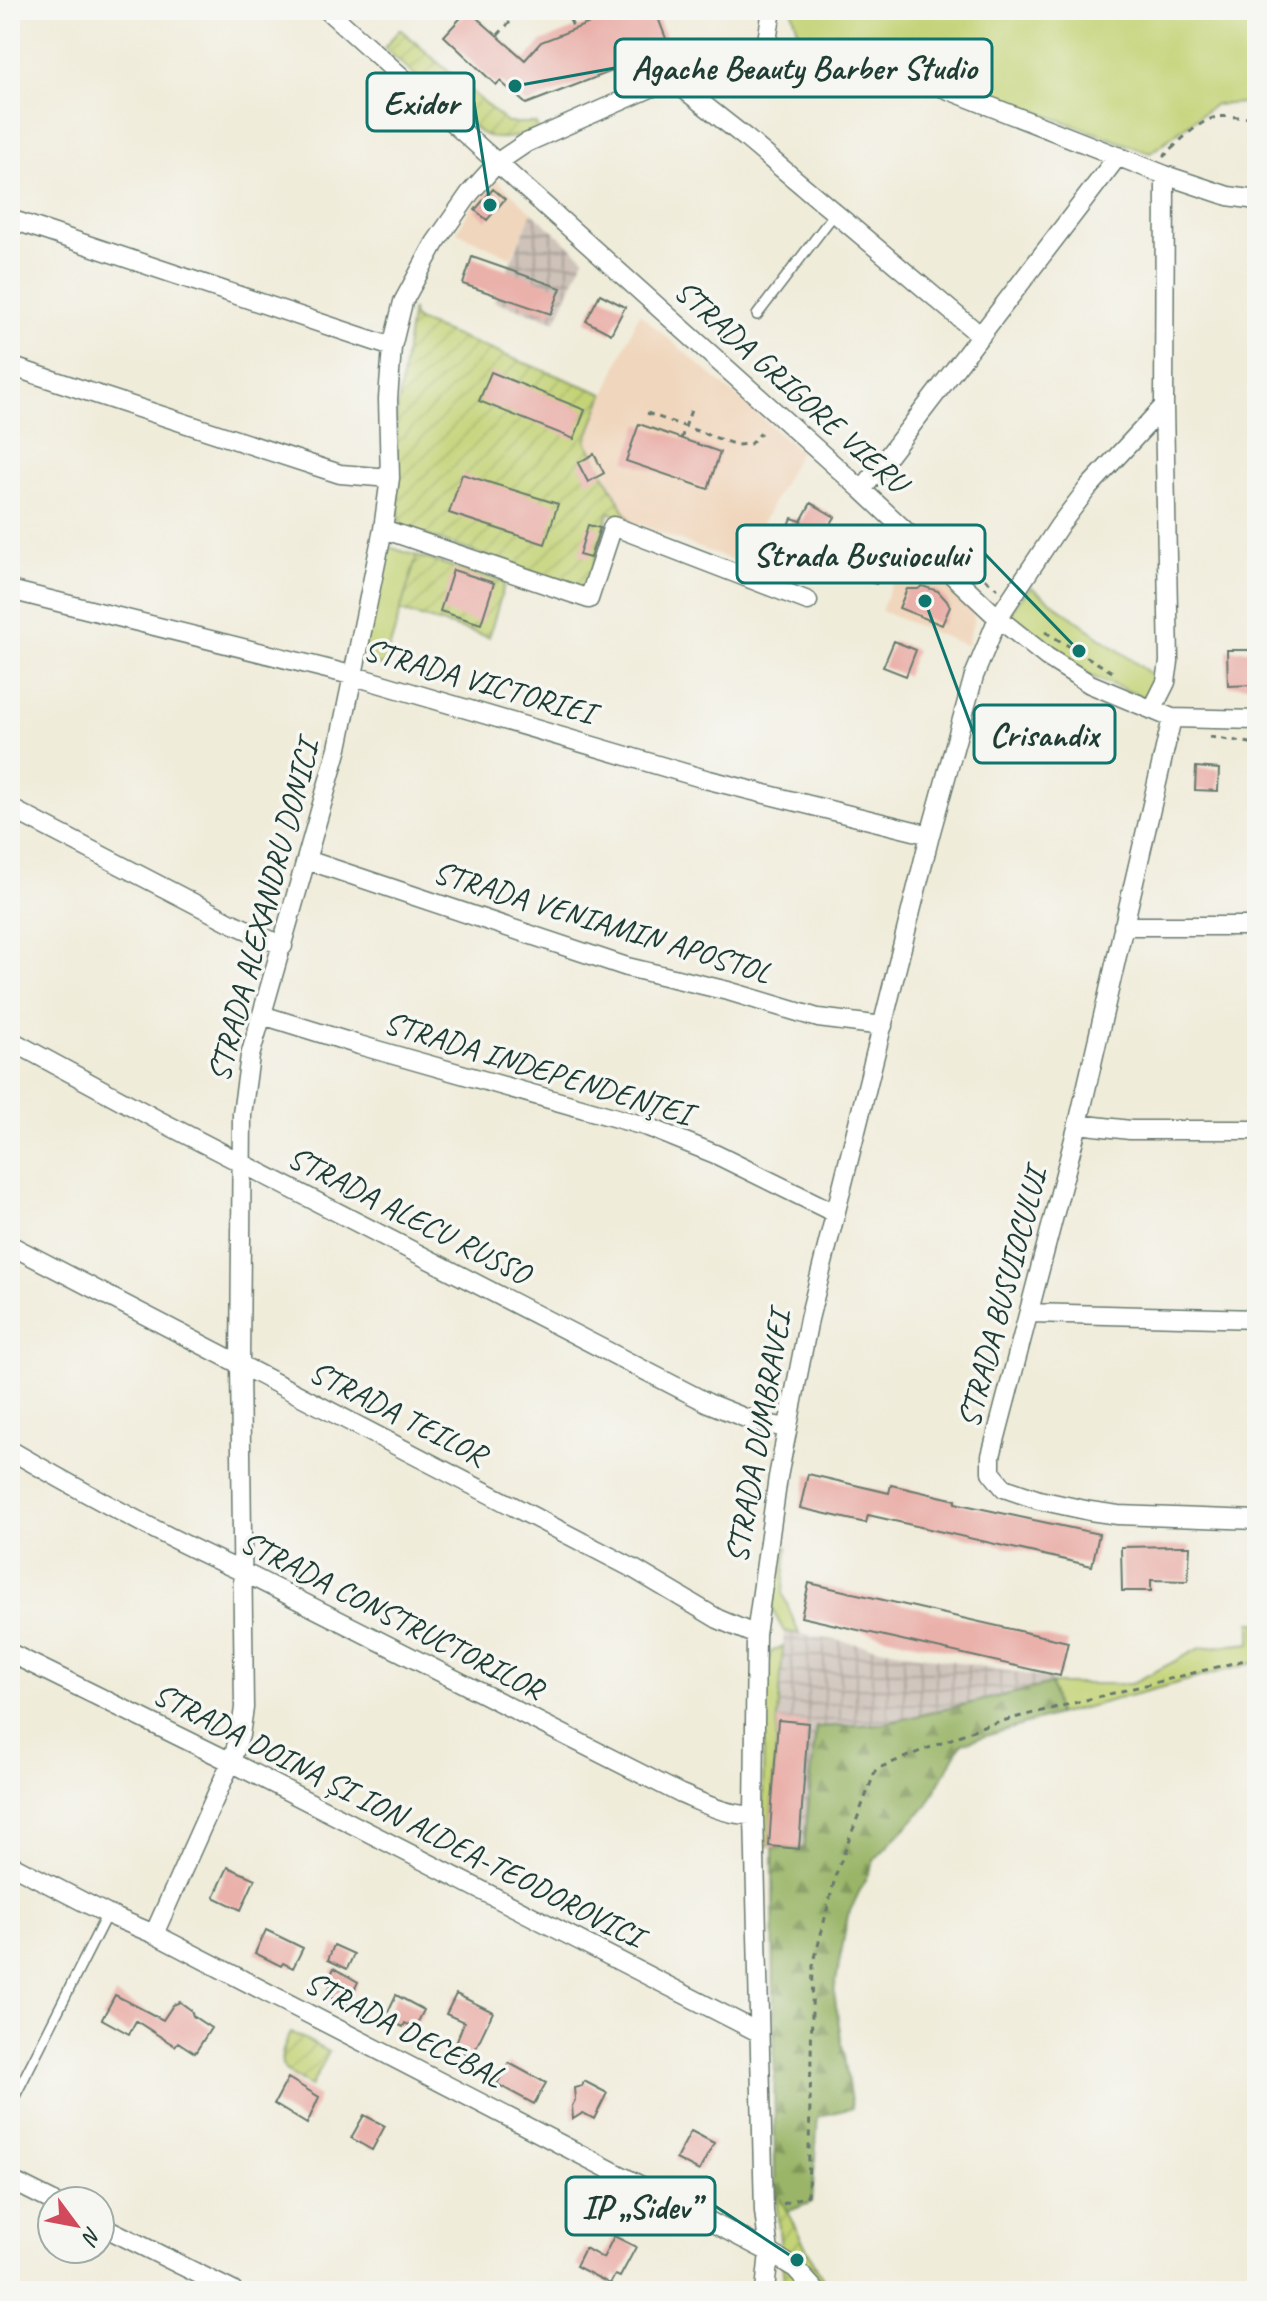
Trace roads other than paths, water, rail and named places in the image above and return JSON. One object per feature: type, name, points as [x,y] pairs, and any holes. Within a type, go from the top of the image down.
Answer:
[{"type":"street","name":"STRADA GRIGORE VIERU","points":[[327,10],[862,490],[998,618],[1067,671],[1090,684],[1172,718],[1257,720]]},
{"type":"street","points":[[765,53],[772,10]]},
{"type":"street","name":"STRADA ALEXANDRU DONICI","points":[[154,1934],[231,1762],[240,1735],[244,1708],[240,1364],[244,1099],[250,1056],[338,748],[383,529],[390,478],[388,399],[392,347],[403,302],[435,243],[470,193],[498,162],[526,143],[671,79],[723,60],[765,53],[812,54],[885,65],[1157,172],[1228,196],[1257,200]]},
{"type":"street","points":[[671,79],[981,336]]},
{"type":"street","points":[[862,490],[1118,156]]},
{"type":"street","points":[[1152,710],[1166,682],[1169,662],[1157,172]]},
{"type":"street","points":[[10,219],[392,347]]},
{"type":"street","points":[[10,366],[340,474],[390,478]]},
{"type":"street","name":"STRADA DUMBRAVEI","points":[[765,2291],[769,2252],[764,2211],[758,2032],[754,1815],[756,1635],[786,1428],[835,1213],[930,835],[974,676],[998,618],[1059,526],[1088,488],[1164,406]]},
{"type":"street","points":[[383,529],[589,599],[613,526],[808,601]]},
{"type":"street","name":"STRADA VICTORIEI","points":[[10,590],[351,675],[705,779],[930,835]]},
{"type":"street","name":"STRADA BUSUIOCULUI","points":[[1172,718],[1078,1124],[991,1456],[991,1472],[1004,1488],[1039,1500],[1090,1511],[1118,1515],[1257,1520]]},
{"type":"street","points":[[10,808],[230,922],[283,946]]},
{"type":"street","name":"STRADA VENIAMIN APOSTOL","points":[[307,860],[627,967],[728,991],[818,1018],[883,1026]]},
{"type":"street","points":[[1123,926],[1257,926]]},
{"type":"street","name":"STRADA INDEPENDENŢEI","points":[[262,1015],[648,1127],[715,1154],[835,1213]]},
{"type":"street","name":"STRADA ALECU RUSSO","points":[[10,1040],[708,1403],[753,1421],[786,1428]]},
{"type":"street","points":[[1078,1124],[1130,1130],[1257,1130]]},
{"type":"street","name":"STRADA TEILOR","points":[[10,1245],[634,1569],[718,1619],[756,1635]]},
{"type":"street","points":[[1030,1313],[1257,1319]]},
{"type":"street","name":"STRADA CONSTRUCTORILOR","points":[[10,1450],[191,1549],[243,1572],[681,1794],[724,1812],[754,1815]]},
{"type":"street","name":"STRADA DOINA ȘI ION ALDEA-TEODOROVICI","points":[[10,1653],[231,1762],[758,2032]]},
{"type":"street","name":"STRADA DECEBAL","points":[[10,1864],[107,1914],[154,1934],[769,2252],[795,2268],[816,2291]]},
{"type":"street","points":[[10,2180],[36,2193]]},
{"type":"street","points":[[116,2233],[233,2291]]},
{"type":"lane","points":[[757,315],[835,213]]},
{"type":"lane","points":[[10,2106],[107,1914]]},
{"type":"place","name":"Agache Beauty Barber Studio","points":[[515,86]]},
{"type":"place","name":"Exidor","points":[[490,205]]},
{"type":"place","name":"Crisandix","points":[[925,601]]},
{"type":"place","name":"Strada Busuiocului","points":[[1079,651]]},
{"type":"place","name":"IP „Sidev”","points":[[797,2260]]}]
